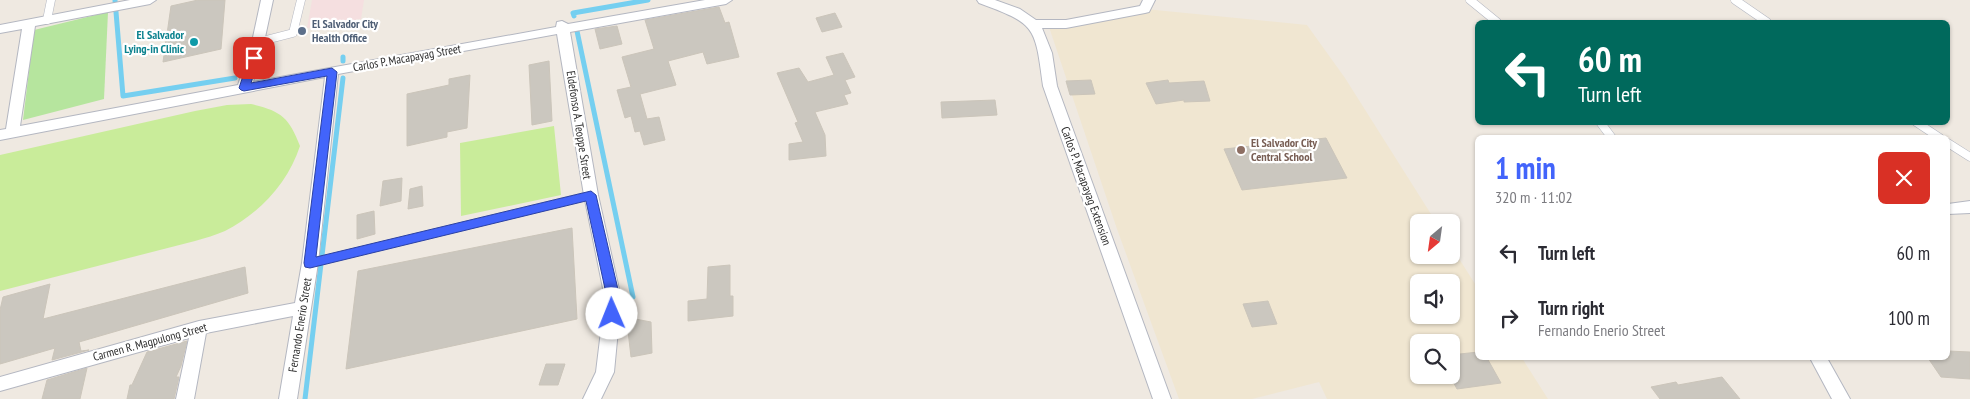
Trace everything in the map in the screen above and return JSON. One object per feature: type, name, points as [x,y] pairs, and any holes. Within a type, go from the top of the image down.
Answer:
[{"type":"street","points":[[0,29],[150,0]]},
{"type":"street","points":[[244,88],[258,42],[267,0]]},
{"type":"street","points":[[648,0],[652,14]]},
{"type":"street","name":"Carlos P. Macapayag Street","points":[[6,134],[563,27],[652,14],[726,0]]},
{"type":"street","points":[[983,0],[1023,16],[1032,24],[1066,24],[1145,8],[1149,0]]},
{"type":"street","points":[[6,134],[29,24]]},
{"type":"street","name":"Carlos P. Macapayag Extension","points":[[1032,24],[1042,44],[1050,86],[1162,399]]},
{"type":"street","name":"Eldefonso A. Teoppe Street","points":[[563,27],[591,195],[613,298],[605,372],[592,399]]},
{"type":"street","name":"Fernando Enerio Street","points":[[288,399],[301,308],[313,263],[332,72]]},
{"type":"street","points":[[1950,210],[1970,207]]},
{"type":"street","name":"Carmen R. Magpulong Street","points":[[0,384],[199,328],[301,308]]},
{"type":"street","points":[[185,399],[199,328]]},
{"type":"street","points":[[1820,360],[1842,399]]},
{"type":"lane","points":[[47,20],[50,0]]},
{"type":"lane","points":[[258,42],[288,36],[292,33],[295,29],[301,0]]},
{"type":"lane","points":[[1470,0],[1495,20]]},
{"type":"lane","points":[[1735,0],[1764,20]]},
{"type":"lane","points":[[1920,125],[1936,135]]},
{"type":"lane","points":[[1950,143],[1970,157]]},
{"type":"lane","points":[[313,263],[591,195]]},
{"type":"shaded area","points":[[312,0],[364,0],[361,19],[307,28]]},
{"type":"shaded area","name":"El Salvador City Central School","points":[[1145,9],[1307,25],[1345,78],[1431,214],[1410,214],[1410,264],[1460,264],[1460,260],[1475,284],[1475,360],[1523,360],[1548,399],[1327,399],[1319,382],[1252,399],[1179,399],[1117,229],[1049,27]]},
{"type":"green space","points":[[108,12],[104,99],[23,120],[34,30]]},
{"type":"green space","points":[[251,104],[270,109],[283,117],[292,128],[300,146],[295,160],[271,196],[238,224],[207,238],[0,291],[0,155],[195,111],[227,105]]},
{"type":"green space","points":[[554,126],[561,195],[461,216],[460,143]]},
{"type":"building","points":[[198,0],[225,0],[221,49],[163,62],[171,6]]},
{"type":"building","points":[[719,7],[725,23],[729,22],[739,57],[707,64],[703,52],[668,61],[676,85],[640,94],[647,119],[659,117],[665,140],[644,145],[640,131],[635,132],[631,116],[625,118],[617,90],[631,87],[622,57],[654,49],[645,20]]},
{"type":"building","points":[[835,13],[842,27],[822,32],[816,18]]},
{"type":"building","points":[[617,26],[622,44],[600,49],[595,29]]},
{"type":"building","points":[[843,53],[855,77],[845,80],[851,93],[844,95],[848,104],[815,112],[825,135],[826,156],[789,160],[789,144],[803,142],[795,123],[798,122],[777,73],[799,68],[808,82],[834,75],[826,57]]},
{"type":"building","points":[[549,61],[552,121],[532,125],[529,65]]},
{"type":"building","points":[[470,75],[467,128],[447,132],[447,137],[407,146],[407,94],[449,85],[449,79]]},
{"type":"building","points":[[1091,80],[1095,94],[1070,95],[1066,81]]},
{"type":"building","points":[[1168,80],[1169,83],[1204,81],[1210,101],[1184,102],[1184,100],[1156,104],[1146,83]]},
{"type":"building","points":[[995,100],[997,115],[942,118],[941,102]]},
{"type":"building","points":[[1326,138],[1347,178],[1242,190],[1224,149]]},
{"type":"building","points":[[402,178],[401,201],[380,206],[383,181]]},
{"type":"building","points":[[422,186],[423,206],[408,209],[410,189]]},
{"type":"building","points":[[374,211],[375,234],[357,239],[357,215]]},
{"type":"building","points":[[572,228],[577,319],[346,369],[358,271]]},
{"type":"building","points":[[730,265],[730,296],[733,296],[733,316],[688,321],[688,301],[707,299],[708,267]]},
{"type":"building","points":[[245,267],[248,293],[79,342],[81,351],[89,350],[52,360],[55,348],[0,364],[0,310],[3,297],[50,284],[43,319]]},
{"type":"building","points":[[1268,301],[1277,324],[1252,327],[1243,304]]},
{"type":"building","points":[[630,318],[651,322],[652,353],[631,357],[628,331]]},
{"type":"building","points":[[187,341],[181,366],[176,377],[179,377],[174,399],[127,399],[130,385],[132,385],[147,352]]},
{"type":"building","points":[[1950,351],[1970,352],[1970,379],[1941,377],[1929,360],[1950,360]]},
{"type":"building","points":[[1475,352],[1475,360],[1488,360],[1501,383],[1457,389],[1454,384],[1460,384],[1460,354]]},
{"type":"building","points":[[546,364],[565,364],[558,385],[539,385]]},
{"type":"building","points":[[87,368],[80,399],[42,399],[47,380]]},
{"type":"building","points":[[1722,377],[1740,399],[1660,399],[1651,387],[1676,382],[1678,385]]},
{"type":"waterway","points":[[115,0],[123,96],[235,78]]},
{"type":"waterway","points":[[574,16],[573,13],[648,0]]},
{"type":"waterway","points":[[577,31],[633,297]]},
{"type":"waterway","points":[[305,399],[343,78]]},
{"type":"place","name":"El Salvador City Health Office","points":[[302,31]]},
{"type":"place","name":"El Salvador Lying-in Clinic","points":[[194,42]]},
{"type":"place","name":"El Salvador City Central School","points":[[1241,150]]},
{"type":"route","points":[[254,58],[244,88],[332,72],[310,263],[591,195],[613,298],[612,314]]}]
